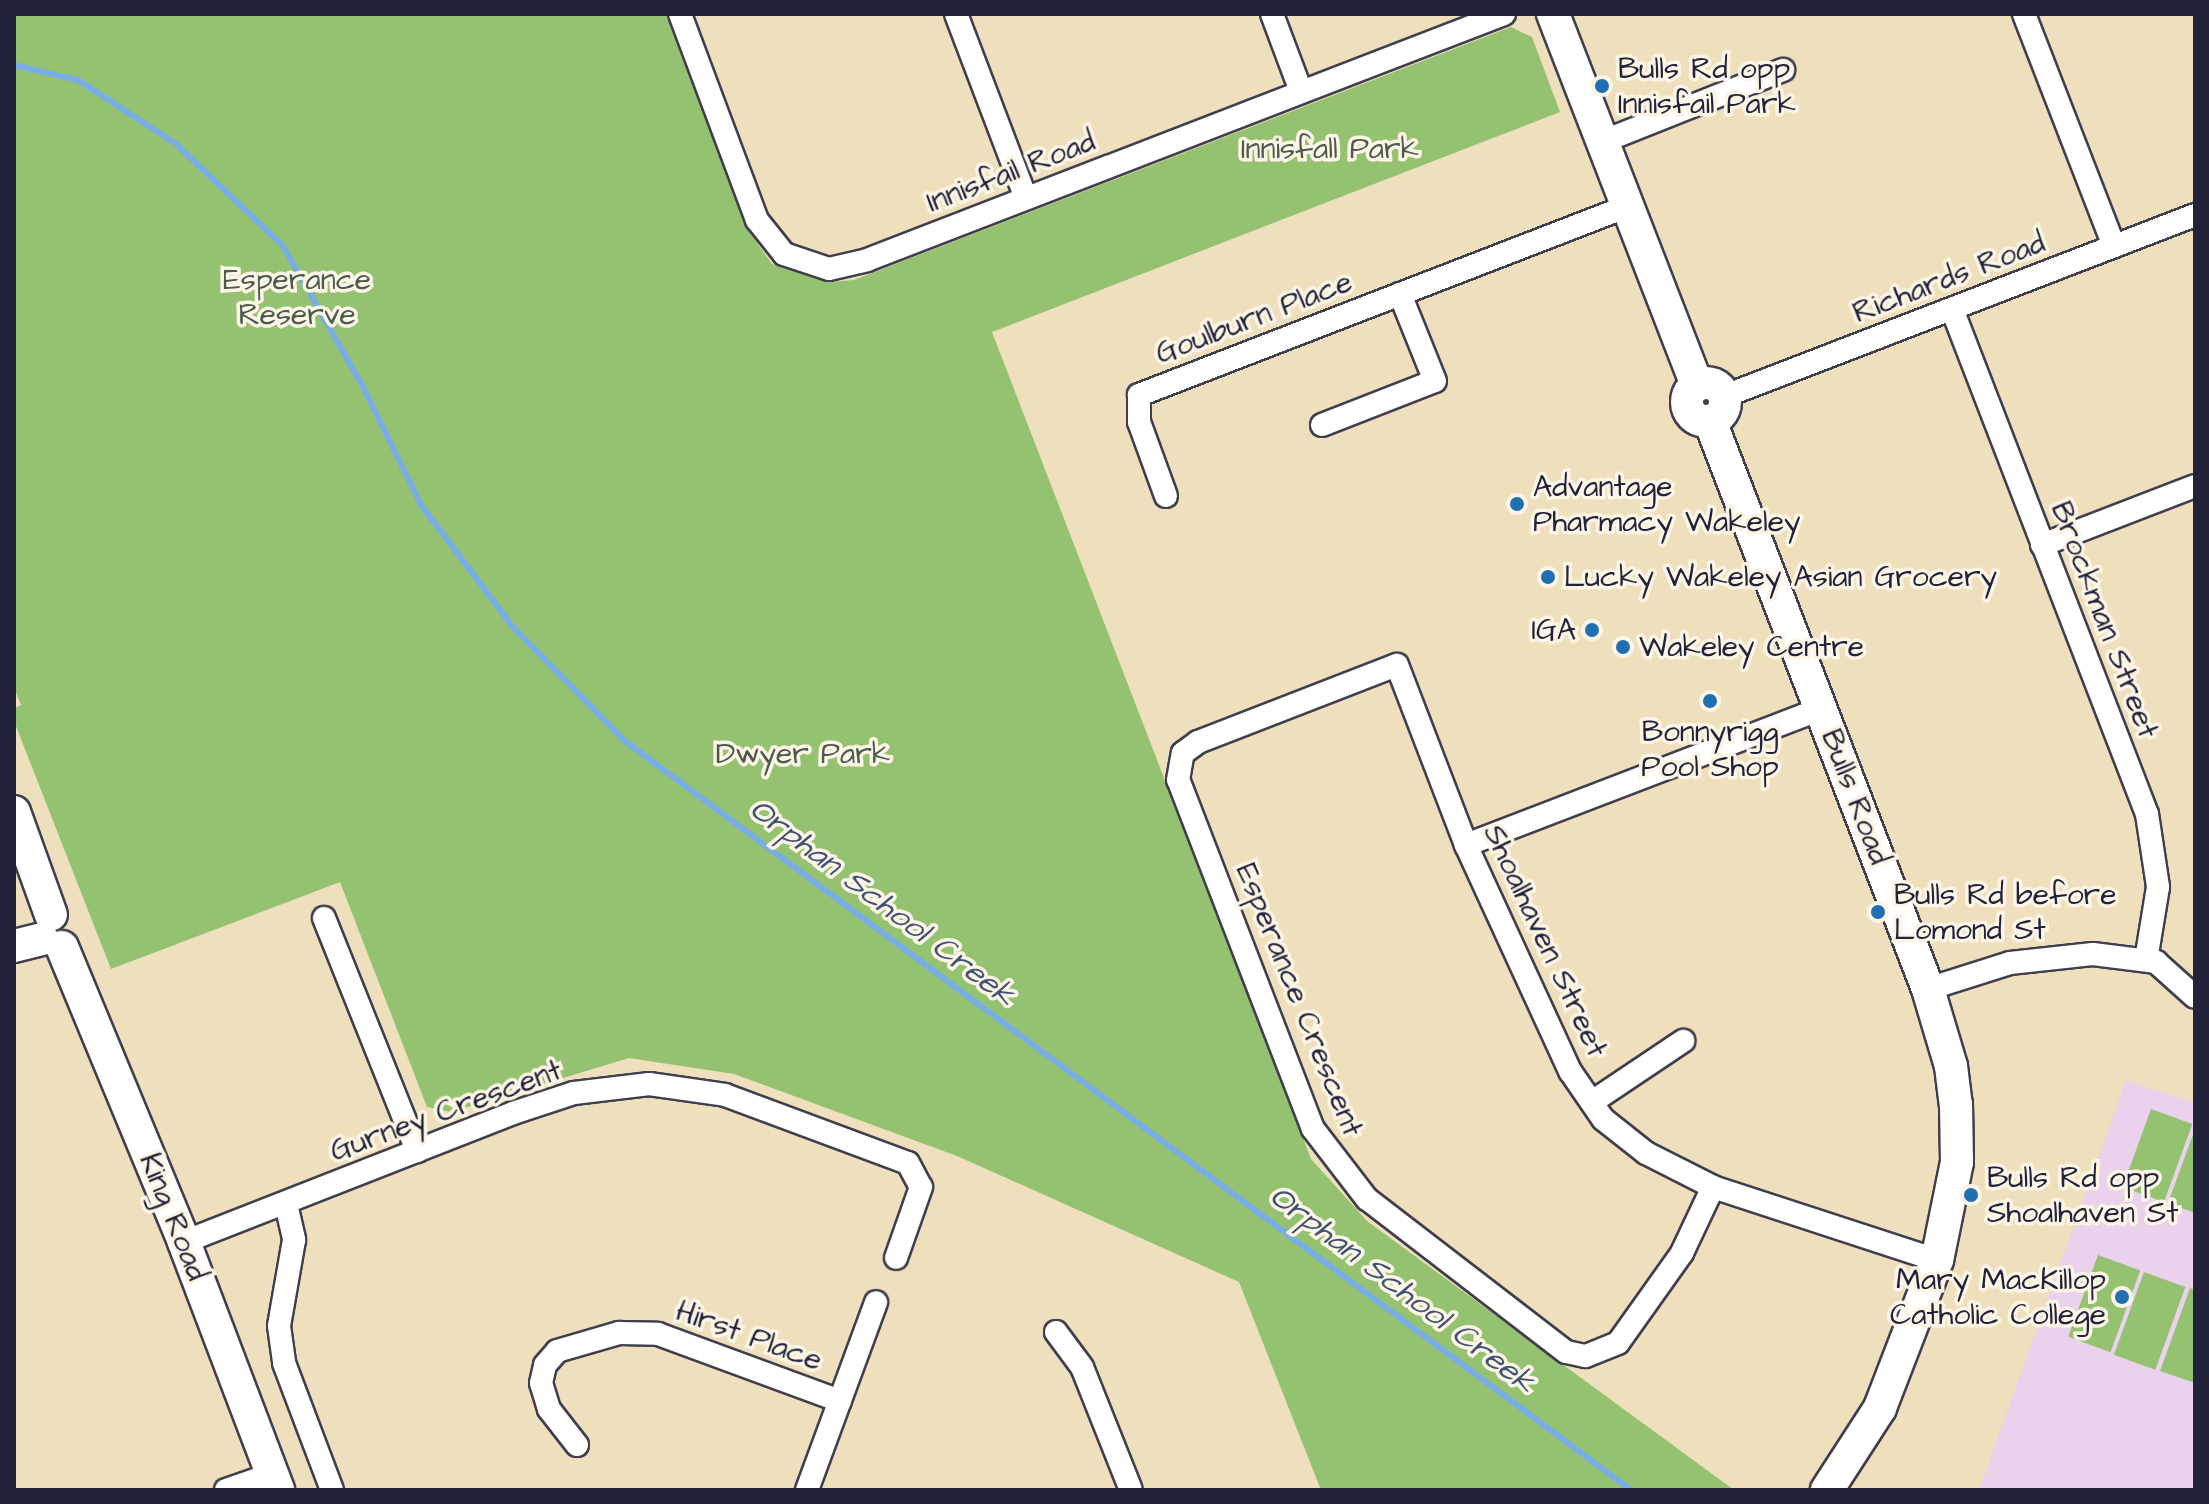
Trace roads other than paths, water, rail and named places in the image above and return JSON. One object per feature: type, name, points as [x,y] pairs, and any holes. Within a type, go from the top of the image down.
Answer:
[{"type":"street","name":"Innisfail Road","points":[[680,14],[757,220],[772,245],[795,262],[847,267],[1504,14]]},
{"type":"street","points":[[956,14],[1026,198]]},
{"type":"street","points":[[1272,14],[1301,91]]},
{"type":"street","name":"Bulls Road","points":[[1553,14],[1602,142],[1710,401],[1821,709],[1928,989],[1951,1066],[1956,1104],[1957,1162],[1937,1260],[1880,1408],[1827,1490]]},
{"type":"street","points":[[2024,14],[2114,246]]},
{"type":"street","points":[[1602,142],[1783,70]]},
{"type":"street","name":"Goulburn Place","points":[[1166,496],[1139,422],[1139,395],[1628,206]]},
{"type":"street","name":"Richards Road","points":[[1710,401],[2195,215]]},
{"type":"street","name":"Goulburn Place","points":[[1322,425],[1435,381],[1400,294]]},
{"type":"street","name":"Brockman Street","points":[[1952,309],[2152,831],[2158,887],[2146,960]]},
{"type":"street","points":[[2042,545],[2195,486]]},
{"type":"street","name":"Shoalhaven Street","points":[[1179,758],[1198,742],[1397,665],[1466,845],[1570,1071],[1603,1119],[1646,1153],[1713,1187],[1937,1260]]},
{"type":"street","points":[[1466,845],[1821,709]]},
{"type":"street","name":"Esperance Crescent","points":[[1179,758],[1178,780],[1313,1129],[1352,1184],[1384,1213],[1566,1352],[1594,1356],[1618,1343],[1682,1253],[1713,1187]]},
{"type":"street","name":"King Road","points":[[14,812],[42,936],[184,1242],[275,1482]]},
{"type":"street","points":[[324,918],[417,1151]]},
{"type":"street","points":[[1928,989],[2031,959],[2093,954],[2146,960],[2164,967],[2195,997]]},
{"type":"street","points":[[1592,1102],[1683,1041]]},
{"type":"street","name":"Gurney Crescent","points":[[184,1242],[574,1093],[649,1084],[725,1095],[916,1170],[921,1187],[896,1258]]},
{"type":"street","points":[[286,1204],[294,1240],[279,1326],[284,1363],[332,1490]]},
{"type":"street","points":[[807,1490],[876,1302]]},
{"type":"street","points":[[1056,1332],[1082,1367],[1131,1490]]},
{"type":"street","name":"Hirst Place","points":[[577,1445],[549,1409],[541,1383],[545,1365],[557,1351],[619,1333],[658,1334],[840,1401]]},
{"type":"street","points":[[226,1490],[275,1482]]},
{"type":"waterway","name":"Orphan School Creek","points":[[14,65],[78,80],[175,143],[283,246],[363,387],[421,505],[513,627],[625,741],[1631,1490]]},
{"type":"place","name":"Bulls Rd opp Innisfail Park","points":[[1602,86]]},
{"type":"place","name":"Advantage Pharmacy Wakeley","points":[[1517,504]]},
{"type":"place","name":"Lucky Wakeley Asian Grocery","points":[[1548,577]]},
{"type":"place","name":"IGA","points":[[1592,630]]},
{"type":"place","name":"Wakeley Centre","points":[[1623,647]]},
{"type":"place","name":"Bonnyrigg Pool Shop","points":[[1710,701]]},
{"type":"place","name":"Bulls Rd before Lomond St","points":[[1878,912]]},
{"type":"place","name":"Bulls Rd opp Shoalhaven St","points":[[1971,1195]]},
{"type":"place","name":"Mary MacKillop Catholic College","points":[[2122,1297]]},
{"type":"park label","name":"Innisfall Park","points":[[1330,149]]},
{"type":"park label","name":"Esperance Reserve","points":[[297,297]]},
{"type":"park label","name":"Dwyer Park","points":[[803,754]]}]
